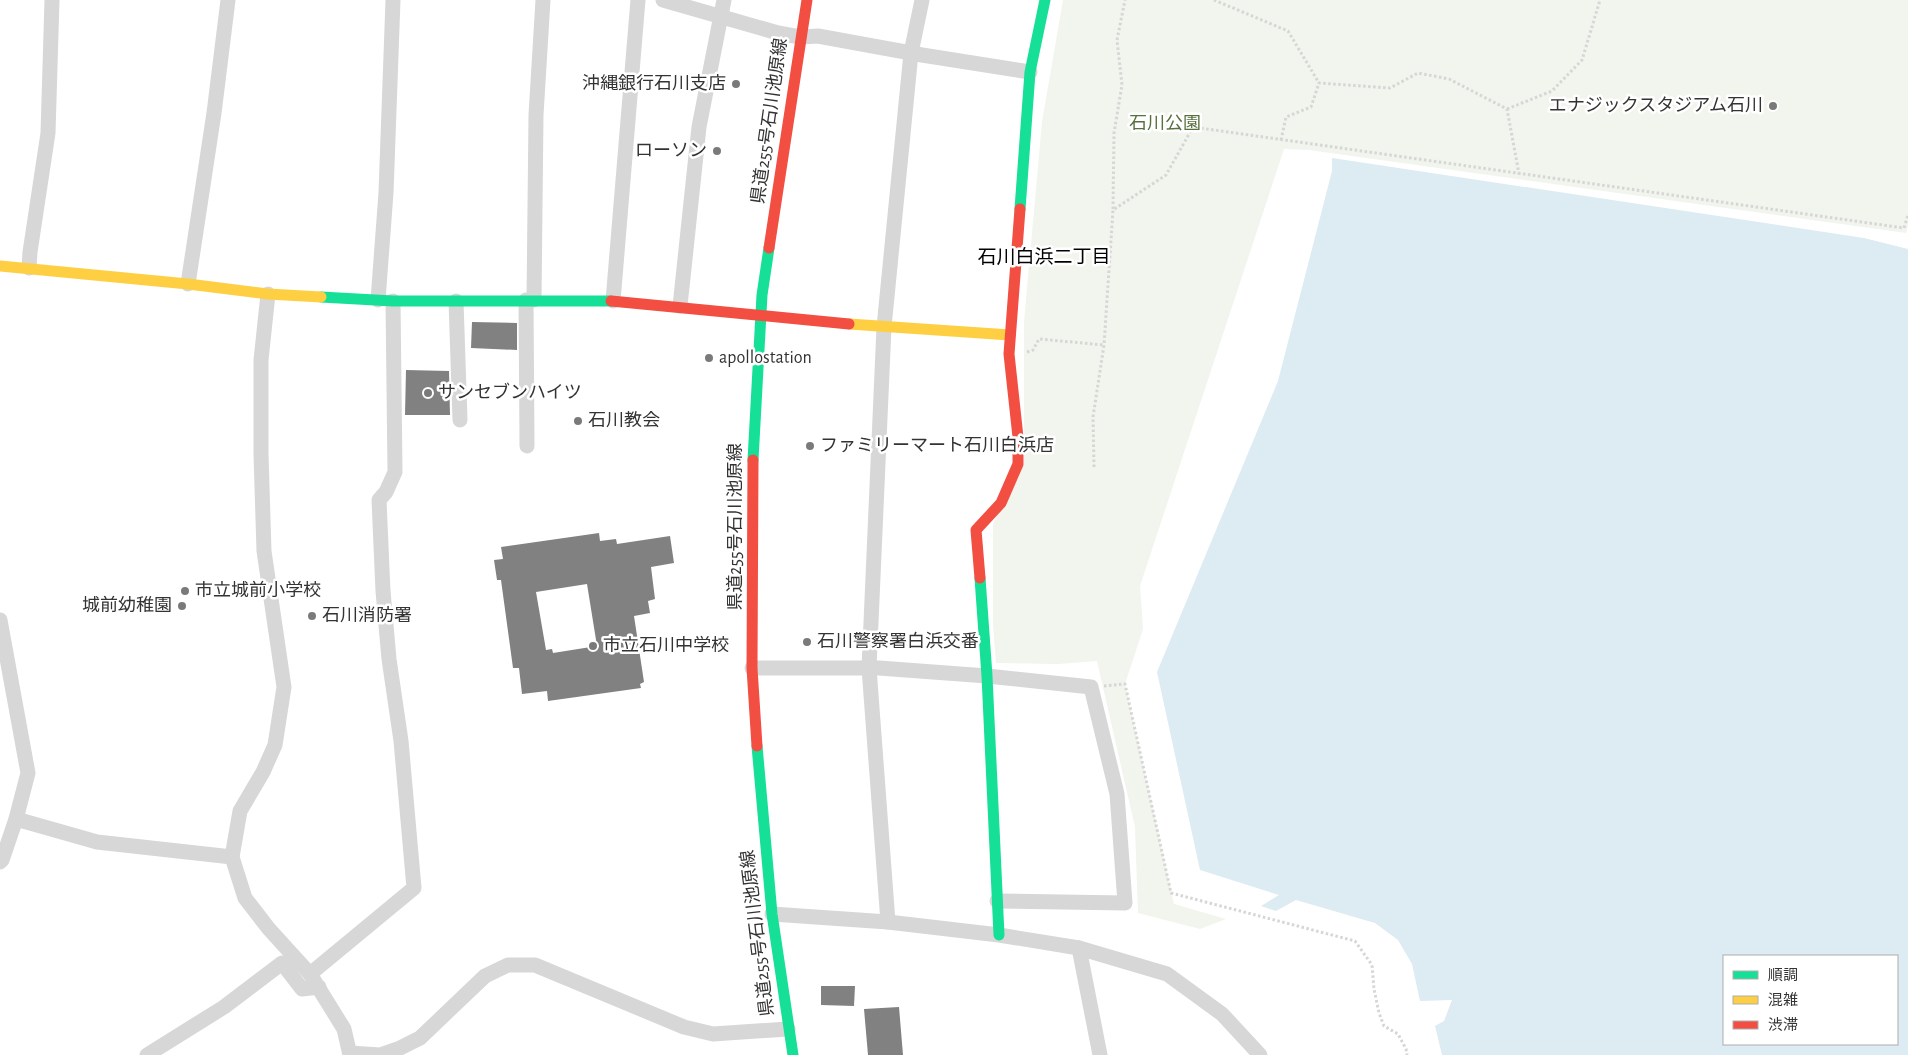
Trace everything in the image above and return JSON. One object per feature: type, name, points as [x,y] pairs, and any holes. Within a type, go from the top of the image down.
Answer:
[{"type":"street","points":[[29,268],[48,133],[52,0]]},
{"type":"street","points":[[188,284],[214,113],[228,0]]},
{"type":"street","points":[[310,974],[414,888],[401,741],[389,659],[379,509],[379,500],[386,492],[395,472],[386,300],[386,193],[393,0]]},
{"type":"street","points":[[527,446],[536,115],[543,0]]},
{"type":"street","points":[[613,301],[638,0]]},
{"type":"street","points":[[663,0],[778,33],[818,36],[1030,72]]},
{"type":"street","points":[[680,306],[700,127],[724,0]]},
{"type":"street","name":"県道255号石川池原線","points":[[792,1055],[772,914],[756,739],[752,668],[753,454],[764,284],[800,36],[807,0]]},
{"type":"street","points":[[888,922],[869,668],[884,327],[911,52],[922,0]]},
{"type":"street","points":[[999,935],[986,676],[976,530],[1001,503],[1018,464],[1018,437],[1009,354],[1010,335],[1030,72],[1046,0]]},
{"type":"street","points":[[0,266],[188,284],[268,294],[386,300],[613,301],[884,327],[1010,335]]},
{"type":"street","points":[[268,294],[261,360],[262,503],[264,551],[284,687],[275,745],[263,772],[240,811],[232,857],[245,898],[269,929],[310,974],[344,1028],[350,1054],[380,1055],[420,1038],[485,976],[508,965],[535,965],[684,1027],[712,1034],[788,1030]]},
{"type":"street","points":[[456,300],[460,420]]},
{"type":"street","points":[[0,620],[28,773],[16,820],[0,862]]},
{"type":"street","points":[[752,668],[869,668],[986,676],[1091,687],[1117,794],[1124,903],[997,901]]},
{"type":"street","points":[[16,820],[97,842],[232,857]]},
{"type":"street","points":[[772,914],[888,922],[999,935],[1079,948],[1167,974],[1222,1014],[1260,1055]]},
{"type":"street","points":[[1079,948],[1100,1055]]},
{"type":"street","points":[[147,1055],[224,1006],[282,963],[302,989],[318,987]]},
{"type":"path","points":[[1094,467],[1093,417],[1104,345],[1112,210],[1114,133],[1122,85],[1116,40],[1125,0]]},
{"type":"path","points":[[1214,0],[1288,31],[1319,83],[1311,107],[1286,117],[1281,140]]},
{"type":"path","points":[[1319,83],[1390,88],[1418,73],[1449,79],[1507,109],[1552,91],[1582,60],[1600,0]]},
{"type":"path","points":[[1507,109],[1519,174]]},
{"type":"path","points":[[1112,210],[1166,175],[1193,127],[1904,228],[1908,215]]},
{"type":"path","points":[[1020,354],[1033,350],[1039,339],[1104,345]]},
{"type":"path","points":[[1091,687],[1125,684],[1172,893],[1355,941],[1372,965],[1377,1005],[1384,1026],[1398,1034],[1407,1055]]},
{"type":"green space","name":"石川公園","points":[[1063,0],[1908,0],[1908,226],[1906,233],[1309,150],[1284,149],[1140,586],[1143,629],[1125,684],[1174,904],[1226,919],[1200,929],[1138,913],[1135,827],[1097,661],[1058,664],[996,663],[993,625],[993,524],[1024,462],[1024,322],[1042,122]]},
{"type":"shaded area","points":[[1332,158],[1864,238],[1908,249],[1908,1055],[1442,1055],[1435,1026],[1444,1021],[1452,1000],[1420,1001],[1412,964],[1398,940],[1375,923],[1296,900],[1276,911],[1261,906],[1279,895],[1200,870],[1157,672],[1278,381],[1332,171]]},
{"type":"building","points":[[472,322],[517,323],[517,350],[471,348]]},
{"type":"building","name":"サンセブンハイツ","points":[[406,370],[449,371],[450,415],[405,415]]},
{"type":"building","points":[[599,533],[600,541],[616,539],[617,544],[670,536],[674,563],[651,567],[655,599],[648,601],[650,613],[634,616],[644,682],[640,684],[641,688],[548,701],[547,691],[522,694],[519,668],[513,668],[501,580],[497,580],[494,560],[503,559],[501,547]],"holes":[[[587,584],[597,646],[553,653],[552,649],[546,650],[536,592]]]},
{"type":"building","points":[[821,986],[855,986],[854,1006],[821,1005]]},
{"type":"building","points":[[899,1007],[903,1055],[868,1055],[864,1009]]},
{"type":"traffic: fast","points":[[1020,209],[1030,72],[1045,0]]},
{"type":"traffic: fast","points":[[753,460],[762,295],[769,248]]},
{"type":"traffic: fast","points":[[321,297],[393,301],[611,301]]},
{"type":"traffic: fast","points":[[980,578],[987,676],[999,935]]},
{"type":"traffic: fast","points":[[757,746],[772,914],[793,1055]]},
{"type":"traffic: slow","points":[[0,266],[188,284],[268,294],[321,297]]},
{"type":"traffic: slow","points":[[849,324],[1010,335]]},
{"type":"traffic: jam","points":[[769,248],[807,0]]},
{"type":"traffic: jam","points":[[980,578],[976,530],[1001,503],[1018,464],[1018,437],[1009,354],[1020,209]]},
{"type":"traffic: jam","points":[[611,301],[849,324]]},
{"type":"traffic: jam","points":[[753,460],[752,668],[757,746]]},
{"type":"place","name":"沖縄銀行石川支店","points":[[736,84]]},
{"type":"place","name":"エナジックスタジアム石川","points":[[1773,106]]},
{"type":"place","name":"ローソン","points":[[717,151]]},
{"type":"place","name":"apollostation","points":[[709,358]]},
{"type":"place","name":"サンセブンハイツ","points":[[428,393]]},
{"type":"place","name":"石川教会","points":[[578,421]]},
{"type":"place","name":"ファミリーマート石川白浜店","points":[[810,446]]},
{"type":"place","name":"市立城前小学校","points":[[185,591]]},
{"type":"place","name":"城前幼稚園","points":[[182,606]]},
{"type":"place","name":"石川消防署","points":[[312,616]]},
{"type":"place","name":"石川警察署白浜交番","points":[[807,642]]},
{"type":"place","name":"市立石川中学校","points":[[593,646]]},
{"type":"district","name":"石川白浜二丁目","points":[[1044,257]]}]
